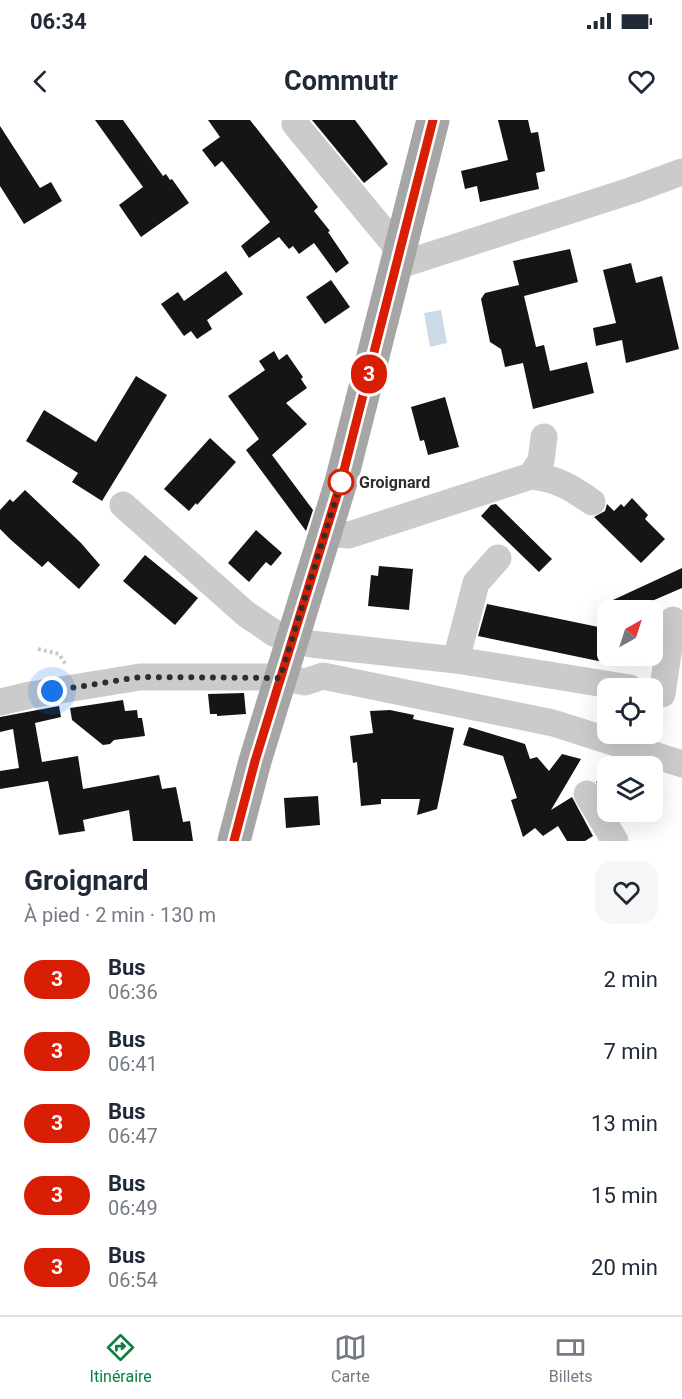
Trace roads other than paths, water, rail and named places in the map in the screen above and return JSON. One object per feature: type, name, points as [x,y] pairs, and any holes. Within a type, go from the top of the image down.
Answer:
[{"type":"main road","points":[[234,841],[255,761],[326,533],[433,120]]},
{"type":"street","points":[[296,120],[296,124],[398,258],[630,191],[682,172]]},
{"type":"street","points":[[531,476],[541,461],[544,437]]},
{"type":"street","points":[[326,533],[349,535],[531,476],[545,477],[565,484],[592,502]]},
{"type":"street","points":[[123,505],[246,614],[274,633],[304,682],[323,676],[553,723],[682,764]]},
{"type":"street","points":[[456,660],[476,583],[498,558]]},
{"type":"street","points":[[663,688],[674,620]]},
{"type":"street","points":[[0,702],[140,677],[287,657],[311,644],[456,660],[597,683]]},
{"type":"street","points":[[587,794],[615,841]]},
{"type":"water","points":[[441,310],[447,343],[430,347],[424,313]]},
{"type":"place","name":"Groignard","points":[[341,482]]}]
